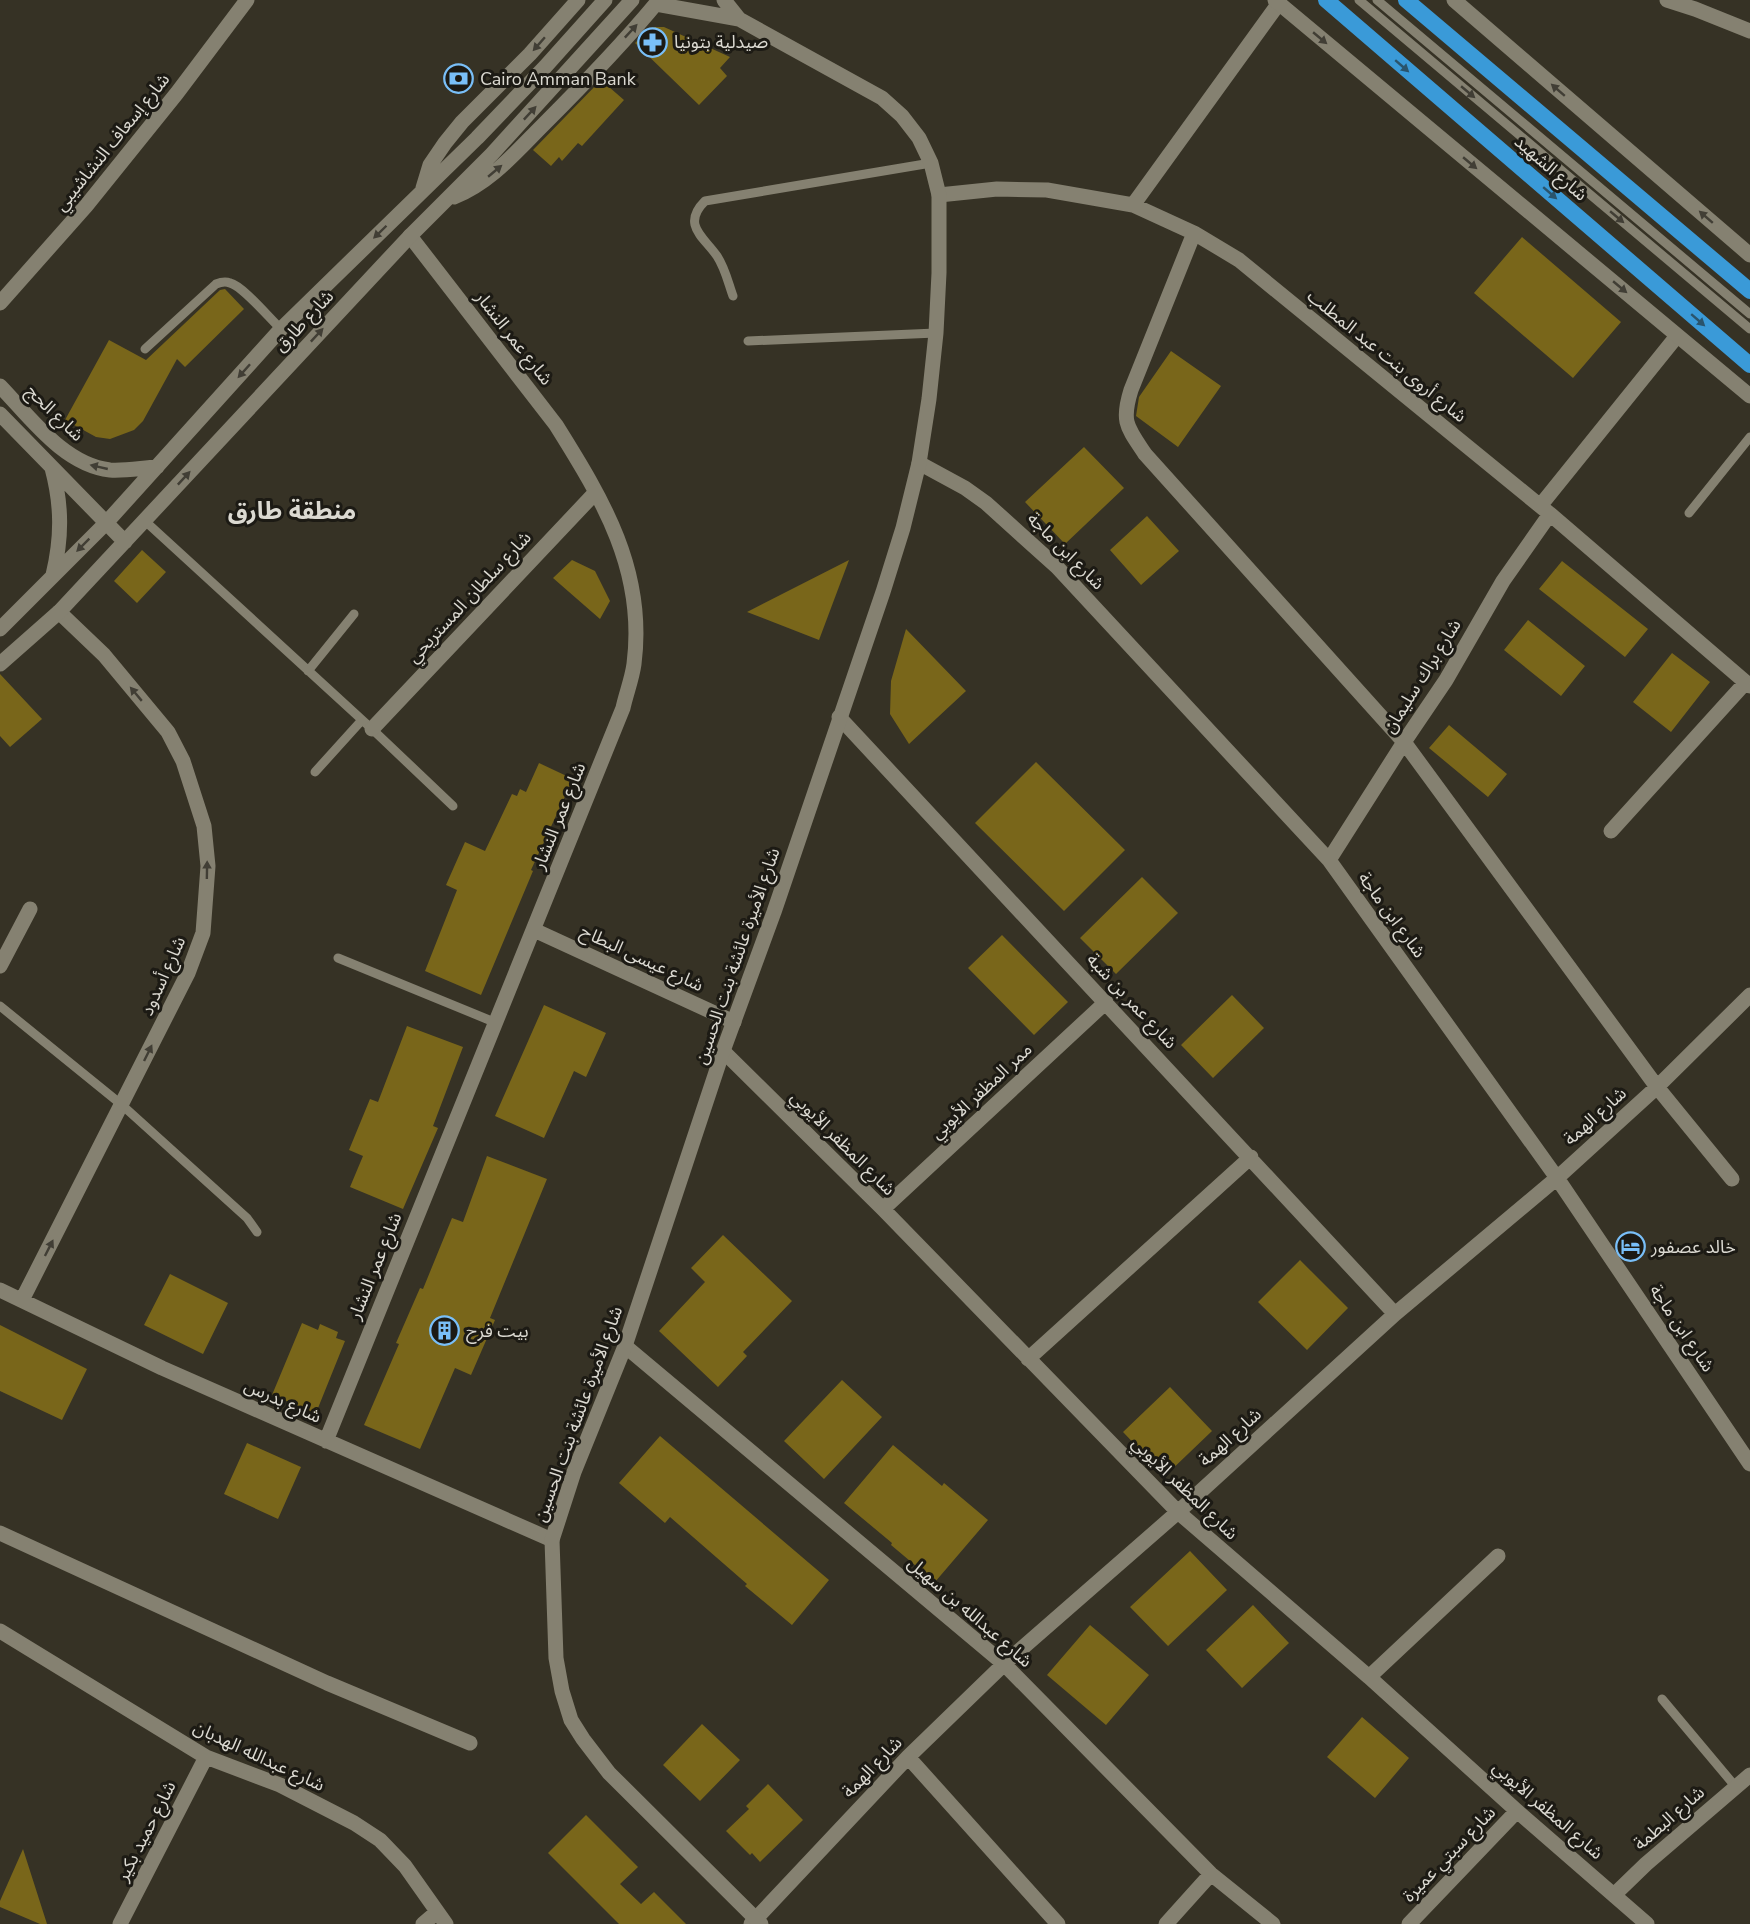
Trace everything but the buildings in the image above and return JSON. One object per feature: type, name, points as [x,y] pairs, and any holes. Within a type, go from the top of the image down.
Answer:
[{"type":"highway","name":"شارع الشهيد","points":[[1326,0],[1750,365]]},
{"type":"highway","name":"شارع الشهيد","points":[[1406,0],[1750,291]]},
{"type":"street","name":"شارع إسعاف النشاشيبي","points":[[0,303],[86,206],[177,93],[247,0]]},
{"type":"street","points":[[422,191],[430,165],[445,142],[530,54],[578,0]]},
{"type":"street","name":"شارع طارق","points":[[0,629],[106,523],[281,329],[538,75],[605,0]]},
{"type":"street","name":"شارع طارق","points":[[0,664],[59,612],[410,236],[500,146],[632,0]]},
{"type":"street","name":"شارع الأميرة عائشة بنت الحسين","points":[[724,0],[739,19]]},
{"type":"street","points":[[1454,0],[1750,255]]},
{"type":"street","points":[[1667,0],[1750,31]]},
{"type":"street","points":[[445,200],[467,192],[502,165],[575,92],[658,2]]},
{"type":"street","name":"شارع الأميرة عائشة بنت الحسين","points":[[658,2],[739,19],[882,98],[903,116],[919,138],[931,163],[939,195],[936,333],[929,399],[919,462],[903,528],[774,912],[723,1051],[625,1346],[574,1472],[552,1540],[556,1658],[571,1720],[609,1773],[756,1922]]},
{"type":"street","points":[[1133,205],[1277,2],[1750,396]]},
{"type":"street","name":"شارع أروى بنت عبد المطلب","points":[[939,195],[997,189],[1047,190],[1133,205],[1194,233],[1239,260],[1545,510],[1748,684]]},
{"type":"street","points":[[1194,233],[1131,390],[1125,409],[1129,431],[1145,454],[1404,742],[1657,1086],[1732,1179]]},
{"type":"street","name":"شارع عمر النشار","points":[[326,1441],[623,708],[634,665],[636,620],[631,575],[616,532],[556,425],[410,236]]},
{"type":"street","name":"شارع براك سليمان","points":[[1329,860],[1446,680],[1545,510],[1677,336]]},
{"type":"street","name":"شارع الحج","points":[[0,386],[59,447],[83,463],[110,470],[157,467]]},
{"type":"street","points":[[0,414],[125,542]]},
{"type":"street","name":"شارع ابن ماجة","points":[[919,462],[965,488],[986,503],[1058,567],[1329,860],[1557,1178],[1750,1464]]},
{"type":"street","points":[[52,468],[60,504],[58,550],[52,576]]},
{"type":"street","name":"شارع سلطان المستريحي","points":[[367,725],[595,493]]},
{"type":"street","name":"شارع أسدود","points":[[22,1300],[188,973],[203,933],[208,866],[204,826],[183,761],[168,732],[104,656],[59,612]]},
{"type":"street","points":[[1611,831],[1748,684]]},
{"type":"street","name":"شارع عمر بن شبة","points":[[839,717],[1395,1314]]},
{"type":"street","points":[[0,966],[30,909]]},
{"type":"street","name":"شارع عيسى البطاح","points":[[534,930],[734,1022]]},
{"type":"street","name":"شارع الهمة","points":[[756,1922],[908,1756],[1004,1664],[1178,1512],[1395,1314],[1557,1178],[1657,1086],[1750,995]]},
{"type":"street","name":"ممر المظفر الأيوبي","points":[[883,1209],[1106,1002]]},
{"type":"street","name":"شارع المظفر الأيوبي","points":[[723,1051],[883,1209],[1178,1512],[1369,1677],[1517,1811],[1647,1924]]},
{"type":"street","points":[[1028,1359],[1251,1157]]},
{"type":"street","name":"شارع بدرس","points":[[0,1290],[162,1368],[552,1540]]},
{"type":"street","name":"شارع عبدالله بن سهيل","points":[[625,1346],[1004,1664],[1211,1874],[1273,1924]]},
{"type":"street","points":[[0,1533],[327,1683],[470,1743]]},
{"type":"street","points":[[1369,1677],[1498,1556]]},
{"type":"street","name":"شارع عبدالله الهدبان","points":[[0,1631],[206,1757],[280,1785],[354,1823],[380,1840],[405,1866],[442,1918]]},
{"type":"street","points":[[908,1756],[1058,1924]]},
{"type":"street","name":"شارع حميد بكير","points":[[120,1924],[206,1757]]},
{"type":"street","name":"شارع البطمة","points":[[1615,1894],[1646,1864],[1750,1775]]},
{"type":"street","name":"شارع سبتي عميرة","points":[[1409,1924],[1517,1811]]},
{"type":"street","points":[[1166,1924],[1211,1874]]},
{"type":"street","points":[[423,1924],[442,1918]]},
{"type":"lane","points":[[1359,0],[1750,329]]},
{"type":"lane","points":[[1377,0],[1750,314]]},
{"type":"lane","points":[[733,296],[719,260],[696,230],[695,217],[698,208],[705,201],[931,163]]},
{"type":"lane","points":[[145,349],[216,284],[222,282],[229,282],[241,289],[281,329]]},
{"type":"lane","points":[[748,341],[936,333]]},
{"type":"lane","points":[[1689,513],[1750,437]]},
{"type":"lane","points":[[145,521],[453,806]]},
{"type":"lane","points":[[308,671],[354,614]]},
{"type":"lane","points":[[315,772],[367,725]]},
{"type":"lane","points":[[338,958],[494,1023]]},
{"type":"lane","points":[[0,1006],[122,1105],[247,1218],[257,1232]]},
{"type":"lane","points":[[1662,1699],[1735,1786]]},
{"type":"place","name":"صيدلية بتونيا","points":[[653,42]]},
{"type":"place","name":"Cairo Amman Bank","points":[[459,79]]},
{"type":"place","name":"خالد عصفور","points":[[1630,1247]]},
{"type":"place","name":"بيت فرح","points":[[445,1331]]},
{"type":"district","name":"منطقة طارق","points":[[292,511]]}]
